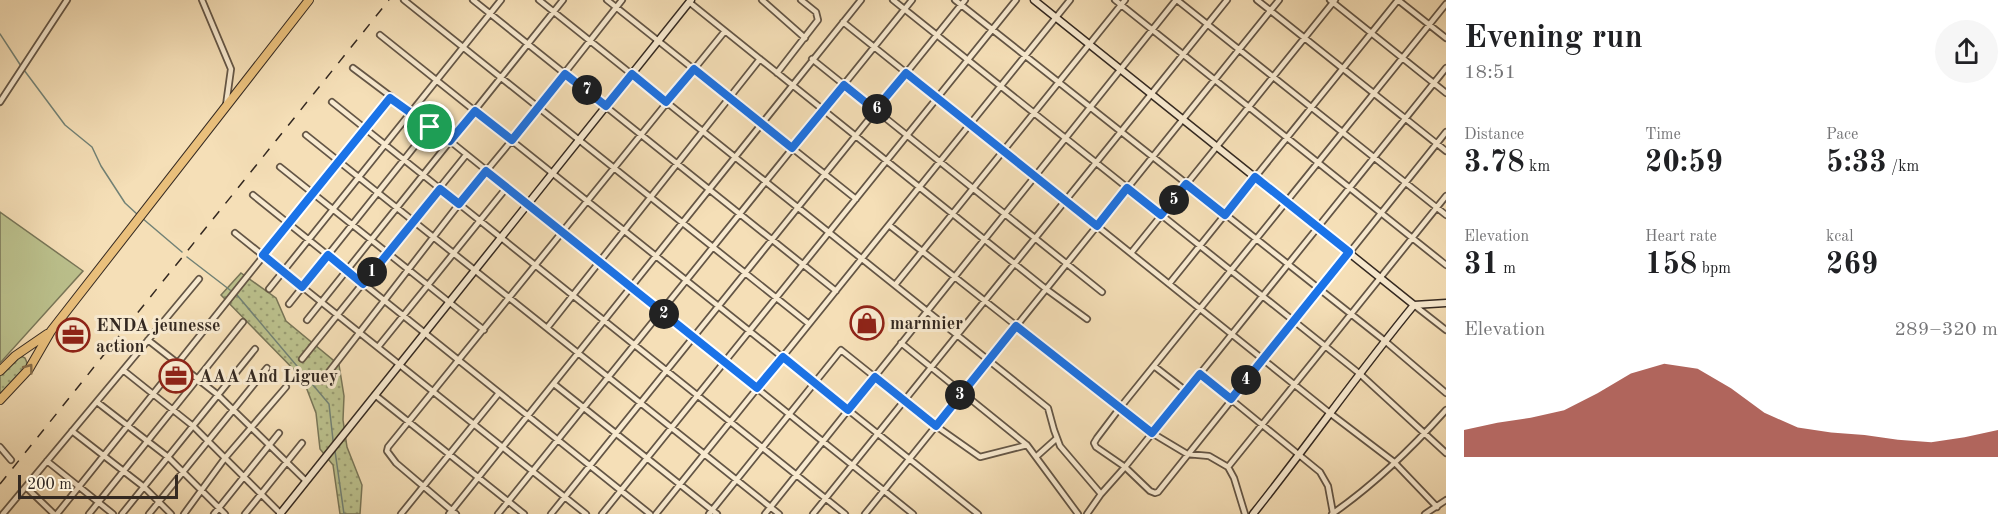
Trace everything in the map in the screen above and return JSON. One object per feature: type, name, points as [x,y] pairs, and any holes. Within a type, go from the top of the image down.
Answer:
[{"type":"highway","points":[[0,400],[29,369],[51,331],[309,0]]},
{"type":"highway","points":[[0,371],[15,356],[51,331]]},
{"type":"main road","points":[[1034,0],[1414,305],[1446,303]]},
{"type":"main road","points":[[280,514],[689,1]]},
{"type":"main road","points":[[1253,514],[1414,305]]},
{"type":"street","points":[[0,102],[67,0]]},
{"type":"street","points":[[202,0],[231,69],[226,105]]},
{"type":"street","points":[[404,0],[809,324]]},
{"type":"street","points":[[473,0],[836,291]]},
{"type":"street","points":[[269,289],[501,0]]},
{"type":"street","points":[[539,0],[1048,408],[1056,439],[1101,494]]},
{"type":"street","points":[[307,320],[564,0]]},
{"type":"street","points":[[607,0],[856,199]]},
{"type":"street","points":[[322,381],[459,204],[622,0]]},
{"type":"street","points":[[762,0],[805,38]]},
{"type":"street","points":[[777,73],[819,20],[816,12],[801,0]]},
{"type":"street","points":[[725,31],[387,451],[389,456],[452,513],[655,255],[861,0]]},
{"type":"street","points":[[893,0],[1360,374],[1446,453]]},
{"type":"street","points":[[498,514],[912,0]]},
{"type":"street","points":[[956,0],[963,2],[1025,56],[1385,341],[1446,393]]},
{"type":"street","points":[[602,514],[1016,0]]},
{"type":"street","points":[[656,514],[1070,0]]},
{"type":"street","points":[[1115,0],[1123,2],[1152,30],[1446,265]]},
{"type":"street","points":[[765,514],[1177,0],[1446,215]]},
{"type":"street","points":[[813,514],[1227,0]]},
{"type":"street","points":[[1257,0],[1446,152]]},
{"type":"street","points":[[865,514],[1278,0]]},
{"type":"street","points":[[1169,284],[1398,0],[1446,38]]},
{"type":"street","points":[[689,1],[952,214],[1087,319]]},
{"type":"street","points":[[1131,253],[1333,1],[1446,93]]},
{"type":"street","points":[[551,514],[963,2]]},
{"type":"street","points":[[895,285],[1123,2]]},
{"type":"street","points":[[1446,4],[1119,409],[1094,443],[1096,447],[1125,467],[1155,493],[1160,489],[1446,132]]},
{"type":"street","points":[[843,22],[1331,414],[1394,462],[1437,507]]},
{"type":"street","points":[[380,35],[978,514]]},
{"type":"street","points":[[547,328],[760,59]]},
{"type":"street","points":[[812,59],[1102,292]]},
{"type":"street","points":[[1087,514],[1446,68]]},
{"type":"street","points":[[354,69],[450,141],[561,233],[913,514]]},
{"type":"street","points":[[26,487],[55,514],[390,98]]},
{"type":"street","points":[[332,102],[845,514]]},
{"type":"street","points":[[288,304],[430,127]]},
{"type":"street","points":[[306,135],[779,514]]},
{"type":"street","points":[[302,359],[466,155]]},
{"type":"street","points":[[280,167],[484,330]]},
{"type":"street","points":[[378,347],[507,188]]},
{"type":"street","points":[[253,195],[650,514]]},
{"type":"street","points":[[1228,467],[1446,196]]},
{"type":"street","points":[[889,225],[1152,433],[1187,454],[1209,456],[1228,467],[1234,478],[1245,514]]},
{"type":"street","points":[[235,233],[586,514]]},
{"type":"street","points":[[3,514],[199,279]]},
{"type":"street","points":[[1414,305],[1446,330]]},
{"type":"street","points":[[89,514],[243,322]]},
{"type":"street","points":[[148,340],[218,395],[306,481]]},
{"type":"street","points":[[902,343],[1027,445],[1078,514]]},
{"type":"street","points":[[122,514],[255,349]]},
{"type":"street","points":[[554,384],[713,513],[736,480],[841,350],[936,426],[980,457],[1027,445]]},
{"type":"street","points":[[1154,366],[1186,391]]},
{"type":"street","points":[[149,514],[267,368]]},
{"type":"street","points":[[123,370],[193,426],[280,514]]},
{"type":"street","points":[[1200,374],[1301,454],[1320,472],[1327,482],[1333,514],[1365,491],[1426,433],[1446,410]]},
{"type":"street","points":[[184,514],[225,458],[286,387]]},
{"type":"street","points":[[401,514],[499,393]]},
{"type":"street","points":[[375,395],[524,514]]},
{"type":"street","points":[[97,402],[168,457],[225,514]]},
{"type":"street","points":[[72,431],[144,487],[171,514]]},
{"type":"street","points":[[214,514],[279,433]]},
{"type":"street","points":[[1037,456],[1056,439]]},
{"type":"street","points":[[245,514],[302,443]]},
{"type":"street","points":[[0,447],[11,460]]},
{"type":"street","points":[[47,461],[113,514]]},
{"type":"street","points":[[1425,514],[1446,500]]},
{"type":"green space","points":[[0,212],[83,271],[0,363]]},
{"type":"green space","points":[[241,273],[276,298],[286,321],[339,365],[344,396],[343,420],[347,447],[362,485],[360,514],[340,514],[333,465],[320,449],[316,413],[303,379],[221,295]]},
{"type":"green space","points":[[21,356],[25,358],[28,365],[0,397],[0,374],[13,360]]},
{"type":"waterway","points":[[0,34],[21,66]]},
{"type":"waterway","points":[[24,70],[65,125],[92,147],[101,166],[125,203],[138,215]]},
{"type":"waterway","points":[[142,218],[182,252]]},
{"type":"waterway","points":[[187,257],[230,290]]},
{"type":"waterway","points":[[237,295],[329,404],[333,440]]},
{"type":"waterway","points":[[335,451],[344,514]]},
{"type":"railway","points":[[0,484],[389,0]]},
{"type":"place","name":"marnnier","points":[[867,323]]},
{"type":"place","name":"ENDA jeunesse action","points":[[73,335]]},
{"type":"place","name":"AAA And Liguey","points":[[176,376]]},
{"type":"route","points":[[694,69],[792,148],[844,85],[875,110],[906,73],[1097,226],[1127,188],[1161,215],[1186,184],[1225,215],[1255,177],[1349,252],[1231,399],[1200,374],[1152,433],[1016,326],[936,426],[875,377],[848,410],[783,357],[757,388],[486,171],[459,204],[440,189],[363,284],[328,255],[302,287],[263,255],[390,98],[411,111],[430,127],[450,141],[475,111],[512,140],[565,74],[606,106],[632,74],[666,102],[694,69]]}]
